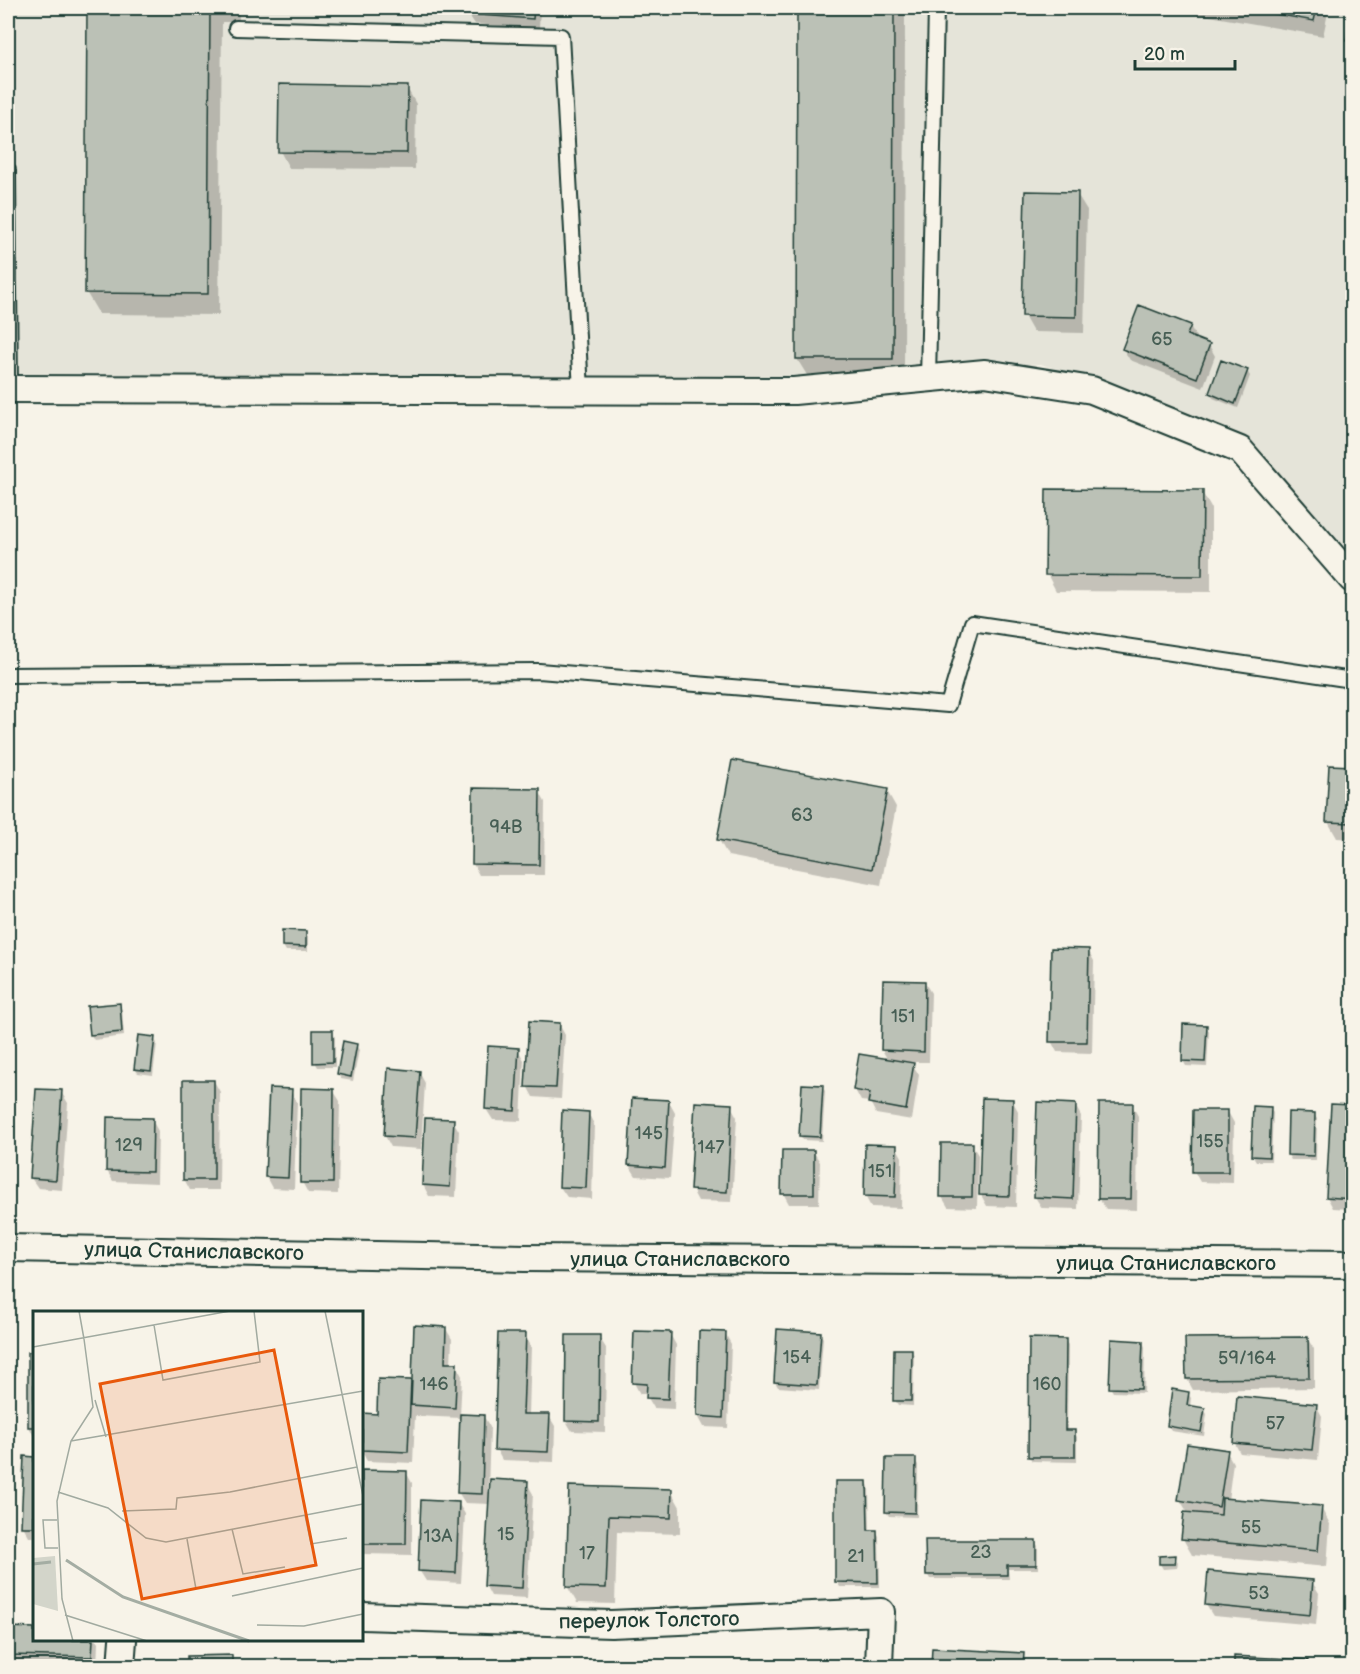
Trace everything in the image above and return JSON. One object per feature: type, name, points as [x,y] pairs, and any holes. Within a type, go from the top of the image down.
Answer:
[{"type":"street","points":[[9,389],[794,391],[985,373],[1092,390],[1240,450],[1353,579]]},
{"type":"street","name":"улица Станиславского","points":[[8,1248],[525,1258],[1353,1264]]},
{"type":"street","name":"переулок Толстого","points":[[363,1616],[611,1624],[881,1612],[879,1666]]},
{"type":"street","points":[[121,1666],[123,1641]]},
{"type":"lane","points":[[928,379],[936,8]]},
{"type":"lane","points":[[236,28],[561,36],[580,390]]},
{"type":"lane","points":[[8,170],[9,389]]},
{"type":"lane","points":[[8,675],[539,671],[948,705],[972,623],[1353,680]]},
{"type":"shaded area","points":[[8,8],[1352,8],[1352,569],[1231,432],[1041,364],[770,378],[8,375]]},
{"type":"building","points":[[87,8],[210,8],[208,294],[85,293]]},
{"type":"building","points":[[467,8],[534,8],[533,19],[467,14]]},
{"type":"building","points":[[797,8],[894,8],[893,359],[796,359]]},
{"type":"building","points":[[1242,8],[1317,8],[1314,21]]},
{"type":"building","points":[[1352,8],[1352,42],[1346,41]]},
{"type":"building","points":[[279,84],[408,86],[407,153],[278,152]]},
{"type":"building","points":[[1025,191],[1078,192],[1076,317],[1022,316]]},
{"type":"building","points":[[1139,305],[1191,325],[1187,335],[1210,344],[1197,378],[1122,349]]},
{"type":"building","points":[[1221,360],[1248,370],[1235,404],[1209,393]]},
{"type":"building","points":[[1046,489],[1203,490],[1202,576],[1045,575]]},
{"type":"building","points":[[732,760],[888,789],[872,869],[717,840]]},
{"type":"building","points":[[1329,765],[1352,766],[1352,823],[1326,822]]},
{"type":"building","points":[[473,788],[540,789],[539,865],[472,864]]},
{"type":"building","points":[[282,930],[306,931],[306,947],[282,946]]},
{"type":"building","points":[[1051,948],[1089,949],[1087,1042],[1049,1042]]},
{"type":"building","points":[[883,980],[925,981],[924,1052],[881,1050]]},
{"type":"building","points":[[120,1003],[122,1032],[90,1035],[87,1006]]},
{"type":"building","points":[[529,1021],[560,1023],[556,1088],[525,1087]]},
{"type":"building","points":[[1183,1024],[1207,1025],[1205,1062],[1182,1061]]},
{"type":"building","points":[[313,1030],[333,1030],[333,1062],[313,1063]]},
{"type":"building","points":[[138,1035],[155,1037],[151,1071],[134,1069]]},
{"type":"building","points":[[343,1041],[357,1044],[351,1077],[337,1074]]},
{"type":"building","points":[[488,1046],[519,1048],[515,1111],[485,1109]]},
{"type":"building","points":[[859,1054],[914,1063],[906,1110],[868,1103],[870,1093],[853,1090]]},
{"type":"building","points":[[388,1068],[420,1071],[415,1138],[384,1136]]},
{"type":"building","points":[[183,1080],[214,1080],[214,1180],[183,1180]]},
{"type":"building","points":[[802,1084],[823,1085],[820,1137],[799,1136]]},
{"type":"building","points":[[269,1088],[292,1089],[288,1178],[265,1177]]},
{"type":"building","points":[[301,1088],[334,1089],[333,1183],[300,1183]]},
{"type":"building","points":[[36,1089],[62,1090],[56,1180],[30,1178]]},
{"type":"building","points":[[632,1098],[669,1100],[665,1168],[628,1165]]},
{"type":"building","points":[[982,1098],[1013,1099],[1010,1196],[979,1195]]},
{"type":"building","points":[[695,1102],[732,1104],[727,1192],[690,1190]]},
{"type":"building","points":[[1037,1102],[1076,1104],[1073,1199],[1034,1197]]},
{"type":"building","points":[[1099,1103],[1133,1103],[1131,1199],[1098,1199]]},
{"type":"building","points":[[1331,1104],[1352,1105],[1352,1199],[1326,1197]]},
{"type":"building","points":[[1253,1106],[1271,1107],[1269,1157],[1251,1156]]},
{"type":"building","points":[[562,1110],[589,1112],[586,1188],[559,1187]]},
{"type":"building","points":[[1193,1110],[1228,1110],[1228,1172],[1192,1172]]},
{"type":"building","points":[[1288,1112],[1315,1113],[1314,1156],[1287,1155]]},
{"type":"building","points":[[107,1117],[153,1118],[152,1172],[106,1171]]},
{"type":"building","points":[[425,1118],[454,1119],[450,1187],[422,1185]]},
{"type":"building","points":[[941,1143],[973,1143],[972,1197],[940,1197]]},
{"type":"building","points":[[865,1144],[897,1145],[895,1197],[864,1196]]},
{"type":"building","points":[[782,1150],[814,1150],[814,1194],[781,1194]]},
{"type":"building","points":[[414,1325],[446,1327],[445,1363],[457,1363],[455,1408],[411,1405]]},
{"type":"building","points":[[777,1329],[821,1332],[817,1385],[774,1382]]},
{"type":"building","points":[[634,1331],[671,1332],[668,1399],[646,1398],[647,1384],[632,1383]]},
{"type":"building","points":[[699,1331],[726,1332],[723,1418],[697,1416]]},
{"type":"building","points":[[498,1333],[526,1333],[523,1414],[550,1414],[548,1452],[494,1450]]},
{"type":"building","points":[[566,1335],[600,1335],[599,1422],[565,1421]]},
{"type":"building","points":[[1308,1337],[1309,1378],[1186,1379],[1185,1338]]},
{"type":"building","points":[[1029,1338],[1066,1339],[1065,1430],[1075,1430],[1075,1457],[1028,1457]]},
{"type":"building","points":[[1111,1339],[1143,1341],[1141,1389],[1109,1388]]},
{"type":"building","points":[[894,1349],[912,1349],[911,1401],[893,1401]]},
{"type":"building","points":[[28,1352],[33,1352],[33,1427],[28,1427]]},
{"type":"building","points":[[378,1379],[411,1380],[408,1452],[363,1450],[363,1413],[377,1414]]},
{"type":"building","points":[[1172,1389],[1189,1392],[1187,1405],[1205,1408],[1201,1432],[1167,1426]]},
{"type":"building","points":[[1237,1396],[1317,1404],[1312,1450],[1233,1443]]},
{"type":"building","points":[[460,1414],[484,1415],[482,1494],[457,1493]]},
{"type":"building","points":[[1187,1444],[1228,1450],[1219,1507],[1178,1500]]},
{"type":"building","points":[[24,1456],[33,1457],[33,1527],[21,1527]]},
{"type":"building","points":[[886,1458],[916,1458],[915,1513],[885,1512]]},
{"type":"building","points":[[363,1470],[407,1471],[406,1544],[363,1544]]},
{"type":"building","points":[[490,1479],[528,1481],[522,1588],[484,1586]]},
{"type":"building","points":[[835,1481],[867,1481],[868,1530],[877,1530],[878,1583],[835,1582]]},
{"type":"building","points":[[569,1486],[672,1489],[671,1518],[609,1516],[606,1588],[566,1587]]},
{"type":"building","points":[[1222,1498],[1322,1506],[1318,1551],[1181,1539],[1184,1512],[1221,1515]]},
{"type":"building","points":[[421,1500],[459,1502],[456,1573],[418,1571]]},
{"type":"building","points":[[925,1540],[1036,1540],[1036,1565],[1007,1565],[1007,1575],[926,1575]]},
{"type":"building","points":[[1176,1555],[1175,1564],[1159,1564],[1159,1556]]},
{"type":"building","points":[[1208,1571],[1313,1580],[1310,1615],[1205,1605]]},
{"type":"building","points":[[8,1627],[33,1628],[33,1641],[93,1641],[92,1657],[8,1655]]},
{"type":"building","points":[[932,1648],[1024,1653],[1023,1666],[931,1666]]},
{"type":"building","points":[[232,1655],[232,1666],[187,1666],[187,1656]]},
{"type":"building","points":[[1234,1656],[1308,1660],[1307,1666],[1234,1666]]},
{"type":"building","points":[[336,1659],[383,1661],[382,1666],[336,1666]]},
{"type":"building","points":[[460,1661],[495,1663],[495,1666],[460,1666]]},
{"type":"building","points":[[615,1662],[648,1665],[648,1666],[614,1666]]},
{"type":"building","points":[[715,1663],[759,1663],[759,1666],[715,1666]]}]
